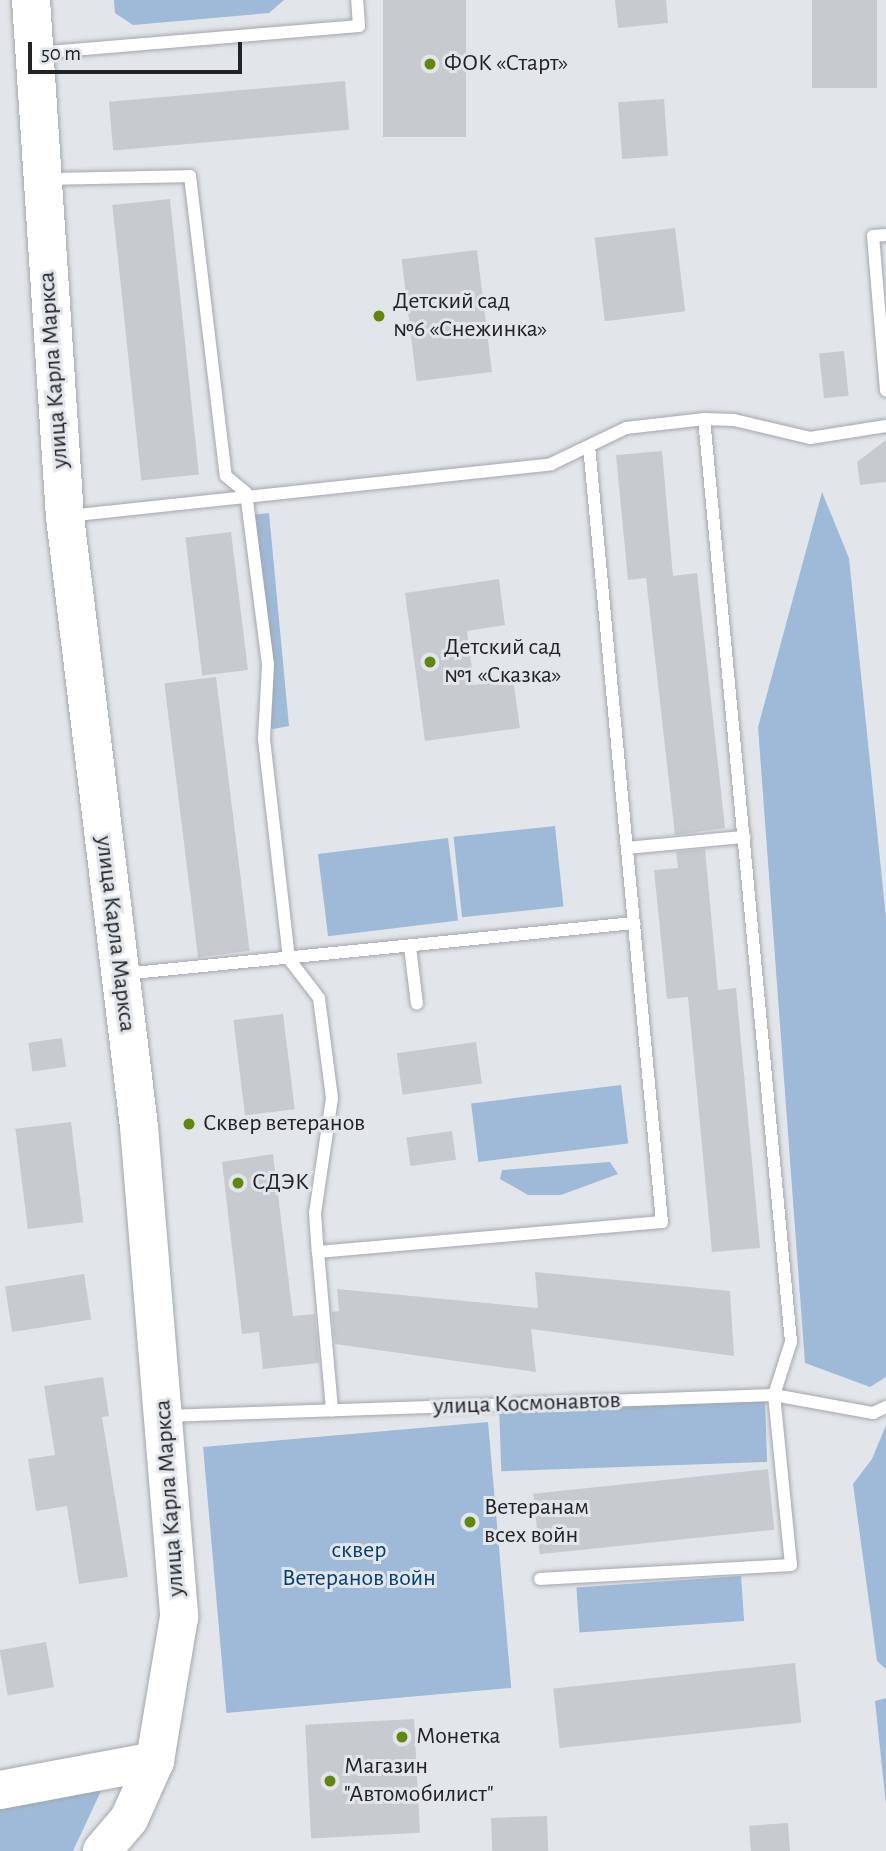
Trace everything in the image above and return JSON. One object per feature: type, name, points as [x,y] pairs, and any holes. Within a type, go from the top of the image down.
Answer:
[{"type":"main road","name":"улица Карла Маркса","points":[[31,0],[40,179],[65,516],[139,1127],[165,1416],[179,1617],[155,1760],[129,1819],[102,1851]]},
{"type":"main road","points":[[0,1790],[155,1760]]},
{"type":"lane","points":[[33,53],[359,26],[357,0]]},
{"type":"lane","points":[[40,179],[190,176],[226,475],[246,494],[268,664],[264,739],[289,959],[320,998],[332,1098],[315,1213],[332,1410]]},
{"type":"lane","points":[[886,234],[873,236],[886,390]]},
{"type":"lane","points":[[65,516],[246,494],[551,464],[626,428],[704,419],[734,420],[810,438],[886,426]]},
{"type":"lane","points":[[541,1579],[791,1566],[774,1395],[791,1342],[704,419]]},
{"type":"lane","points":[[318,1252],[662,1222],[589,446]]},
{"type":"lane","points":[[627,848],[744,837]]},
{"type":"lane","points":[[119,974],[634,923]]},
{"type":"lane","points":[[410,947],[417,1004]]},
{"type":"lane","name":"улица Космонавтов","points":[[165,1416],[774,1395],[873,1413],[886,1407]]},
{"type":"green space","points":[[114,0],[284,0],[269,13],[133,25],[115,13]]},
{"type":"green space","points":[[822,492],[849,558],[886,918],[886,1377],[870,1387],[805,1363],[758,727]]},
{"type":"green space","points":[[269,513],[289,726],[273,729],[268,726],[252,515]]},
{"type":"green space","points":[[555,826],[563,907],[462,917],[454,837]]},
{"type":"green space","points":[[448,838],[458,920],[328,936],[318,854]]},
{"type":"green space","points":[[621,1085],[628,1144],[478,1162],[471,1103]]},
{"type":"green space","points":[[610,1162],[618,1174],[561,1195],[528,1195],[500,1179],[502,1170]]},
{"type":"green space","points":[[765,1401],[767,1462],[501,1471],[499,1410]]},
{"type":"green space","name":"сквер Ветеранов войн","points":[[488,1422],[511,1688],[226,1713],[203,1447]]},
{"type":"green space","points":[[886,1425],[886,1669],[877,1661],[853,1484],[872,1459]]},
{"type":"green space","points":[[741,1576],[744,1621],[580,1632],[576,1588]]},
{"type":"green space","points":[[886,1698],[886,1805],[875,1701]]},
{"type":"green space","points":[[108,1776],[73,1851],[0,1851],[0,1798]]},
{"type":"building","name":"ФОК «Старт»","points":[[383,0],[466,0],[466,137],[383,137]]},
{"type":"building","points":[[615,0],[666,0],[668,23],[618,28]]},
{"type":"building","points":[[812,0],[877,0],[877,88],[812,88]]},
{"type":"building","points":[[345,81],[349,130],[113,150],[109,102]]},
{"type":"building","points":[[664,99],[668,156],[622,159],[618,102]]},
{"type":"building","points":[[170,199],[199,474],[141,481],[112,205]]},
{"type":"building","points":[[675,228],[685,311],[605,321],[595,238]]},
{"type":"building","points":[[477,250],[492,372],[417,381],[402,259]]},
{"type":"building","points":[[844,351],[849,396],[824,398],[819,354]]},
{"type":"building","points":[[886,440],[886,482],[860,485],[857,462]]},
{"type":"building","points":[[662,451],[673,576],[697,573],[725,828],[675,835],[646,578],[628,580],[616,455]]},
{"type":"building","points":[[231,532],[248,670],[202,676],[185,538]]},
{"type":"building","points":[[499,579],[505,625],[467,631],[474,685],[513,679],[520,728],[425,741],[405,593]]},
{"type":"building","points":[[216,677],[250,951],[198,957],[164,683]]},
{"type":"building","points":[[705,849],[718,990],[736,988],[760,1248],[712,1252],[688,997],[667,999],[654,870],[678,868],[676,852]]},
{"type":"building","points":[[283,1014],[295,1109],[245,1115],[233,1020]]},
{"type":"building","points":[[62,1038],[66,1067],[32,1071],[28,1043]]},
{"type":"building","points":[[476,1042],[482,1084],[403,1095],[397,1053]]},
{"type":"building","points":[[71,1122],[83,1222],[28,1229],[15,1129]]},
{"type":"building","points":[[452,1131],[456,1160],[410,1166],[406,1137]]},
{"type":"building","points":[[273,1154],[293,1316],[315,1314],[319,1363],[263,1369],[259,1332],[242,1334],[222,1162]]},
{"type":"building","points":[[535,1272],[730,1291],[734,1356],[531,1329],[536,1372],[335,1344],[332,1312],[339,1311],[337,1289],[538,1308]]},
{"type":"building","points":[[84,1274],[91,1319],[12,1332],[5,1287]]},
{"type":"building","points":[[103,1377],[109,1416],[102,1417],[128,1577],[79,1584],[67,1506],[36,1511],[28,1459],[55,1455],[44,1386]]},
{"type":"building","points":[[768,1469],[774,1530],[540,1554],[533,1494]]},
{"type":"building","points":[[46,1642],[54,1687],[8,1695],[0,1650]]},
{"type":"building","points":[[795,1663],[801,1723],[560,1748],[553,1688]]},
{"type":"building","points":[[414,1719],[420,1833],[311,1839],[305,1725]]},
{"type":"building","points":[[547,1816],[548,1851],[492,1851],[491,1818]]},
{"type":"building","points":[[788,1823],[790,1851],[751,1851],[749,1826]]},
{"type":"place","name":"ФОК «Старт»","points":[[430,64]]},
{"type":"place","name":"Детский сад №6 «Снежинка»","points":[[379,316]]},
{"type":"place","name":"Детский сад №1 «Сказка»","points":[[430,662]]},
{"type":"place","name":"Сквер ветеранов","points":[[189,1124]]},
{"type":"place","name":"СДЭК","points":[[238,1183]]},
{"type":"place","name":"Ветеранам всех войн","points":[[470,1522]]},
{"type":"place","name":"Монетка","points":[[402,1737]]},
{"type":"place","name":"Магазин \"Автомобилист\"","points":[[330,1781]]}]
